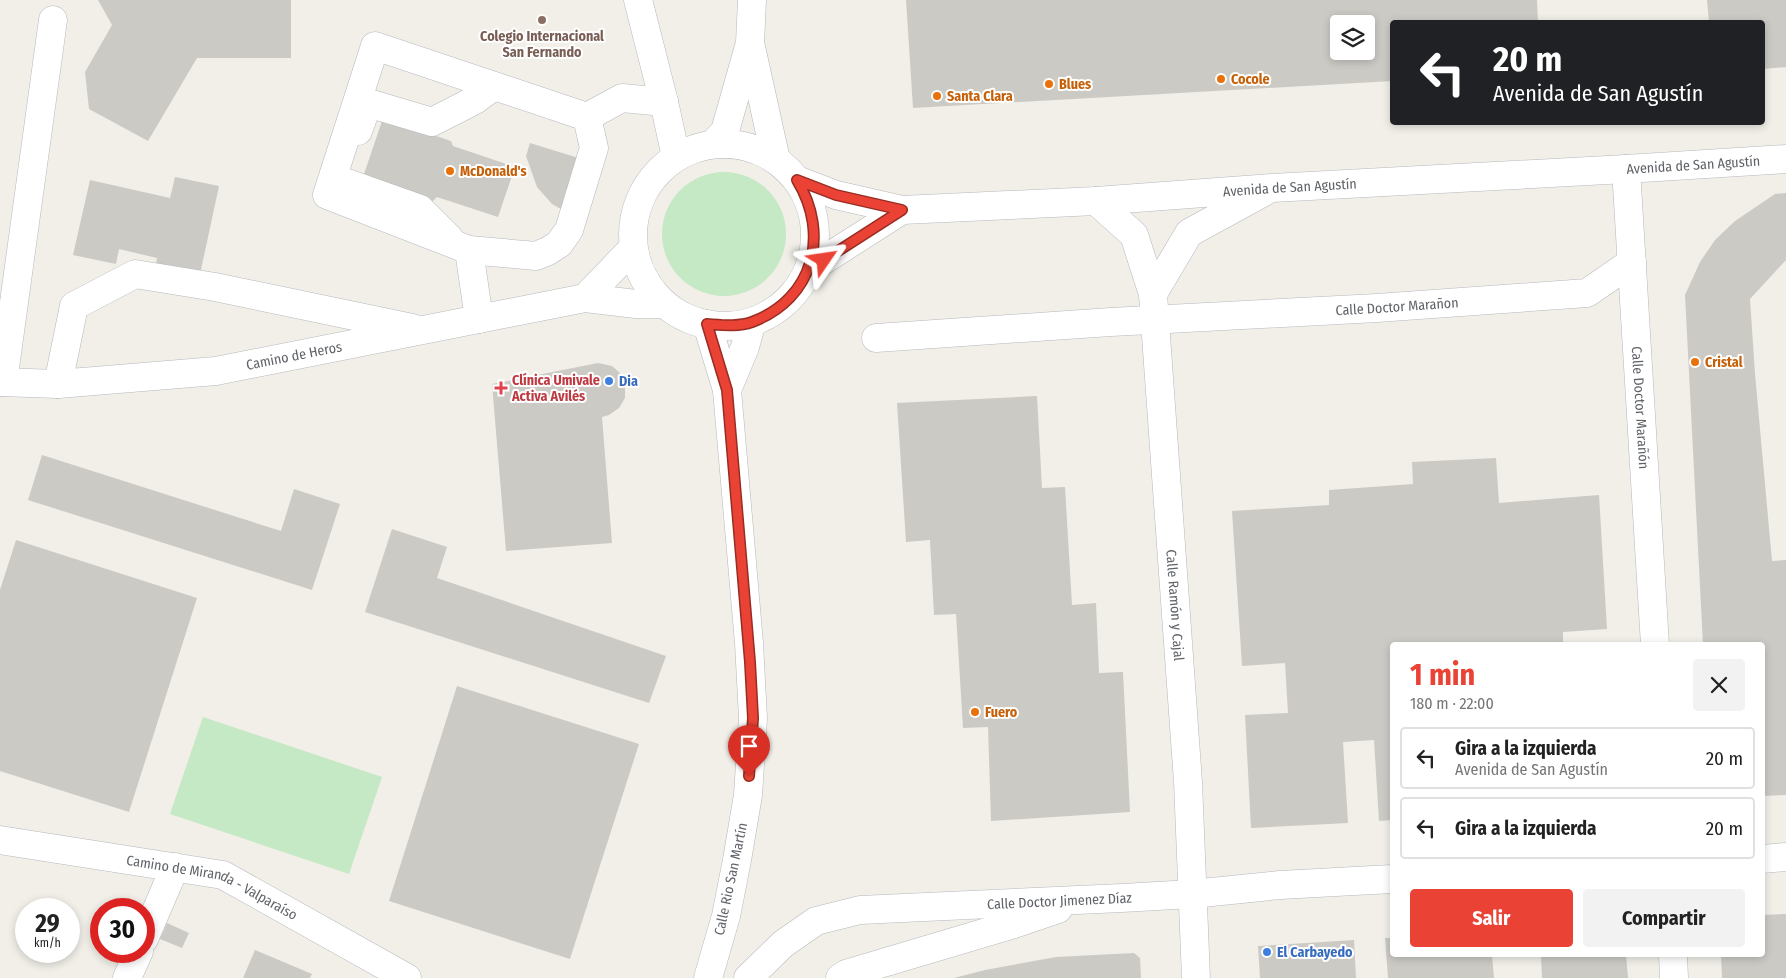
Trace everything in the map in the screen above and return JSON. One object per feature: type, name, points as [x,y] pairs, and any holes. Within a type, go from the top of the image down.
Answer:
[{"type":"street","points":[[638,0],[676,157]]},
{"type":"street","points":[[713,144],[725,131],[750,43],[752,0]]},
{"type":"street","points":[[2,382],[53,20]]},
{"type":"street","points":[[750,43],[776,160]]},
{"type":"street","points":[[587,116],[594,148],[569,230],[559,244],[536,256],[463,248],[327,195],[375,46],[587,116],[622,98],[664,102]]},
{"type":"street","points":[[479,319],[463,248],[420,209],[342,181],[368,103],[432,122],[475,100],[494,86]]},
{"type":"street","points":[[713,144],[736,144],[763,152],[776,160],[797,180],[805,194],[814,218],[814,247],[808,270],[800,286],[779,307],[752,322],[733,326],[707,324],[685,317],[664,304],[644,278],[633,248],[634,215],[644,191],[657,172],[676,157],[694,149],[713,144]]},
{"type":"street","name":"Avenida de San Agustín","points":[[797,180],[836,195],[902,210],[1096,201],[1272,188],[1786,159]]},
{"type":"street","name":"Calle Doctor Marañón","points":[[1626,169],[1655,642]]},
{"type":"street","points":[[1154,307],[1189,233],[1272,188]]},
{"type":"street","name":"Calle Ramón y Cajal","points":[[1096,201],[1134,235],[1154,307],[1188,782],[1196,978]]},
{"type":"street","points":[[808,270],[902,210]]},
{"type":"street","points":[[585,298],[633,248]]},
{"type":"street","name":"Calle Doctor Marañon","points":[[876,338],[1154,307],[1377,308],[1586,293],[1632,262]]},
{"type":"street","points":[[58,384],[74,306],[135,274],[215,287],[423,331]]},
{"type":"street","name":"Camino de Heros","points":[[2,382],[58,384],[216,372],[585,298],[636,304],[664,304]]},
{"type":"street","points":[[727,390],[752,322]]},
{"type":"street","points":[[707,324],[727,390]]},
{"type":"street","name":"Calle Rio San Martín","points":[[708,978],[726,916],[739,851],[748,796],[753,718],[748,634],[727,390]]},
{"type":"street","name":"Camino de Miranda - Valparaíso","points":[[0,840],[223,875],[408,978]]},
{"type":"street","points":[[1765,859],[1786,857]]},
{"type":"street","points":[[155,913],[175,867]]},
{"type":"street","name":"Calle Doctor Jimenez Díaz","points":[[748,978],[783,944],[816,921],[860,910],[1192,894],[1280,885],[1390,879]]},
{"type":"street","points":[[840,978],[846,974],[1014,924],[1088,899]]},
{"type":"street","points":[[1673,957],[1674,978]]},
{"type":"street","points":[[127,978],[133,963]]},
{"type":"green space","points":[[724,172],[748,177],[768,190],[781,210],[786,234],[781,258],[768,278],[748,291],[724,296],[700,291],[680,278],[667,258],[662,234],[667,210],[680,190],[700,177]]},
{"type":"green space","points":[[203,717],[382,777],[349,874],[170,814]]},
{"type":"building","points":[[98,0],[291,0],[291,58],[197,58],[148,141],[89,109],[85,72],[112,25]]},
{"type":"building","points":[[906,0],[1537,0],[1538,20],[1390,20],[1390,81],[913,108]]},
{"type":"building","points":[[1707,0],[1786,0],[1786,67],[1765,69],[1765,20],[1709,20]]},
{"type":"building","points":[[383,118],[451,141],[453,146],[515,167],[498,217],[437,197],[433,201],[363,177]]},
{"type":"building","points":[[530,143],[585,160],[568,213],[552,204],[537,187],[526,156]]},
{"type":"building","points":[[175,177],[219,186],[199,279],[155,270],[157,258],[119,249],[116,264],[73,255],[90,180],[170,198]]},
{"type":"building","points":[[1786,193],[1786,260],[1750,299],[1772,561],[1786,560],[1786,795],[1765,796],[1765,642],[1703,642],[1685,295],[1700,262],[1715,240],[1735,221],[1775,194]]},
{"type":"building","points":[[598,363],[612,366],[619,372],[625,382],[625,398],[619,408],[609,415],[602,417],[612,543],[506,551],[492,384]]},
{"type":"building","points":[[1037,396],[1042,488],[1065,487],[1072,605],[1096,603],[1099,673],[1123,672],[1130,812],[991,821],[988,727],[963,728],[956,614],[934,615],[930,540],[906,542],[897,403]]},
{"type":"building","points":[[42,455],[281,531],[294,489],[340,504],[312,590],[28,500]]},
{"type":"building","points":[[1496,458],[1499,503],[1599,495],[1607,629],[1563,632],[1563,642],[1390,642],[1390,820],[1379,821],[1374,740],[1343,742],[1348,823],[1251,828],[1245,715],[1288,713],[1285,663],[1242,666],[1232,511],[1329,505],[1329,490],[1413,484],[1412,462]]},
{"type":"building","points":[[392,529],[447,547],[437,578],[666,656],[649,703],[365,612]]},
{"type":"building","points":[[16,540],[197,598],[129,812],[0,771],[0,590]]},
{"type":"building","points":[[457,686],[639,744],[570,959],[389,901]]},
{"type":"building","points":[[1786,914],[1786,978],[1722,978],[1721,957],[1765,957],[1765,915]]},
{"type":"building","points":[[167,923],[189,933],[182,948],[160,939]]},
{"type":"building","points":[[1385,938],[1390,938],[1390,957],[1492,957],[1494,978],[1388,978]]},
{"type":"building","points":[[1354,940],[1356,978],[1260,978],[1258,946]]},
{"type":"building","points":[[255,950],[312,974],[310,978],[243,978]]},
{"type":"building","points":[[1134,953],[1140,958],[1141,978],[954,978],[985,970],[1056,957]]},
{"type":"building","points":[[1541,957],[1626,957],[1628,978],[1542,978]]},
{"type":"place","name":"Colegio Internacional San Fernando","points":[[542,20]]},
{"type":"place","name":"Cocole","points":[[1221,79]]},
{"type":"place","name":"Blues","points":[[1049,84]]},
{"type":"place","name":"Santa Clara","points":[[937,96]]},
{"type":"place","name":"McDonald's","points":[[450,171]]},
{"type":"place","name":"Cristal","points":[[1695,362]]},
{"type":"place","name":"Dia","points":[[609,381]]},
{"type":"place","name":"Clínica Umivale Activa Avilés","points":[[501,388]]},
{"type":"place","name":"Fuero","points":[[975,712]]},
{"type":"place","name":"El Carbayedo","points":[[1267,952]]},
{"type":"route","points":[[749,776],[753,718],[750,662],[727,390],[707,324],[733,326],[752,322],[779,307],[800,286],[808,270],[814,247],[814,218],[805,194],[797,180],[836,195],[902,210],[824,260]]}]
